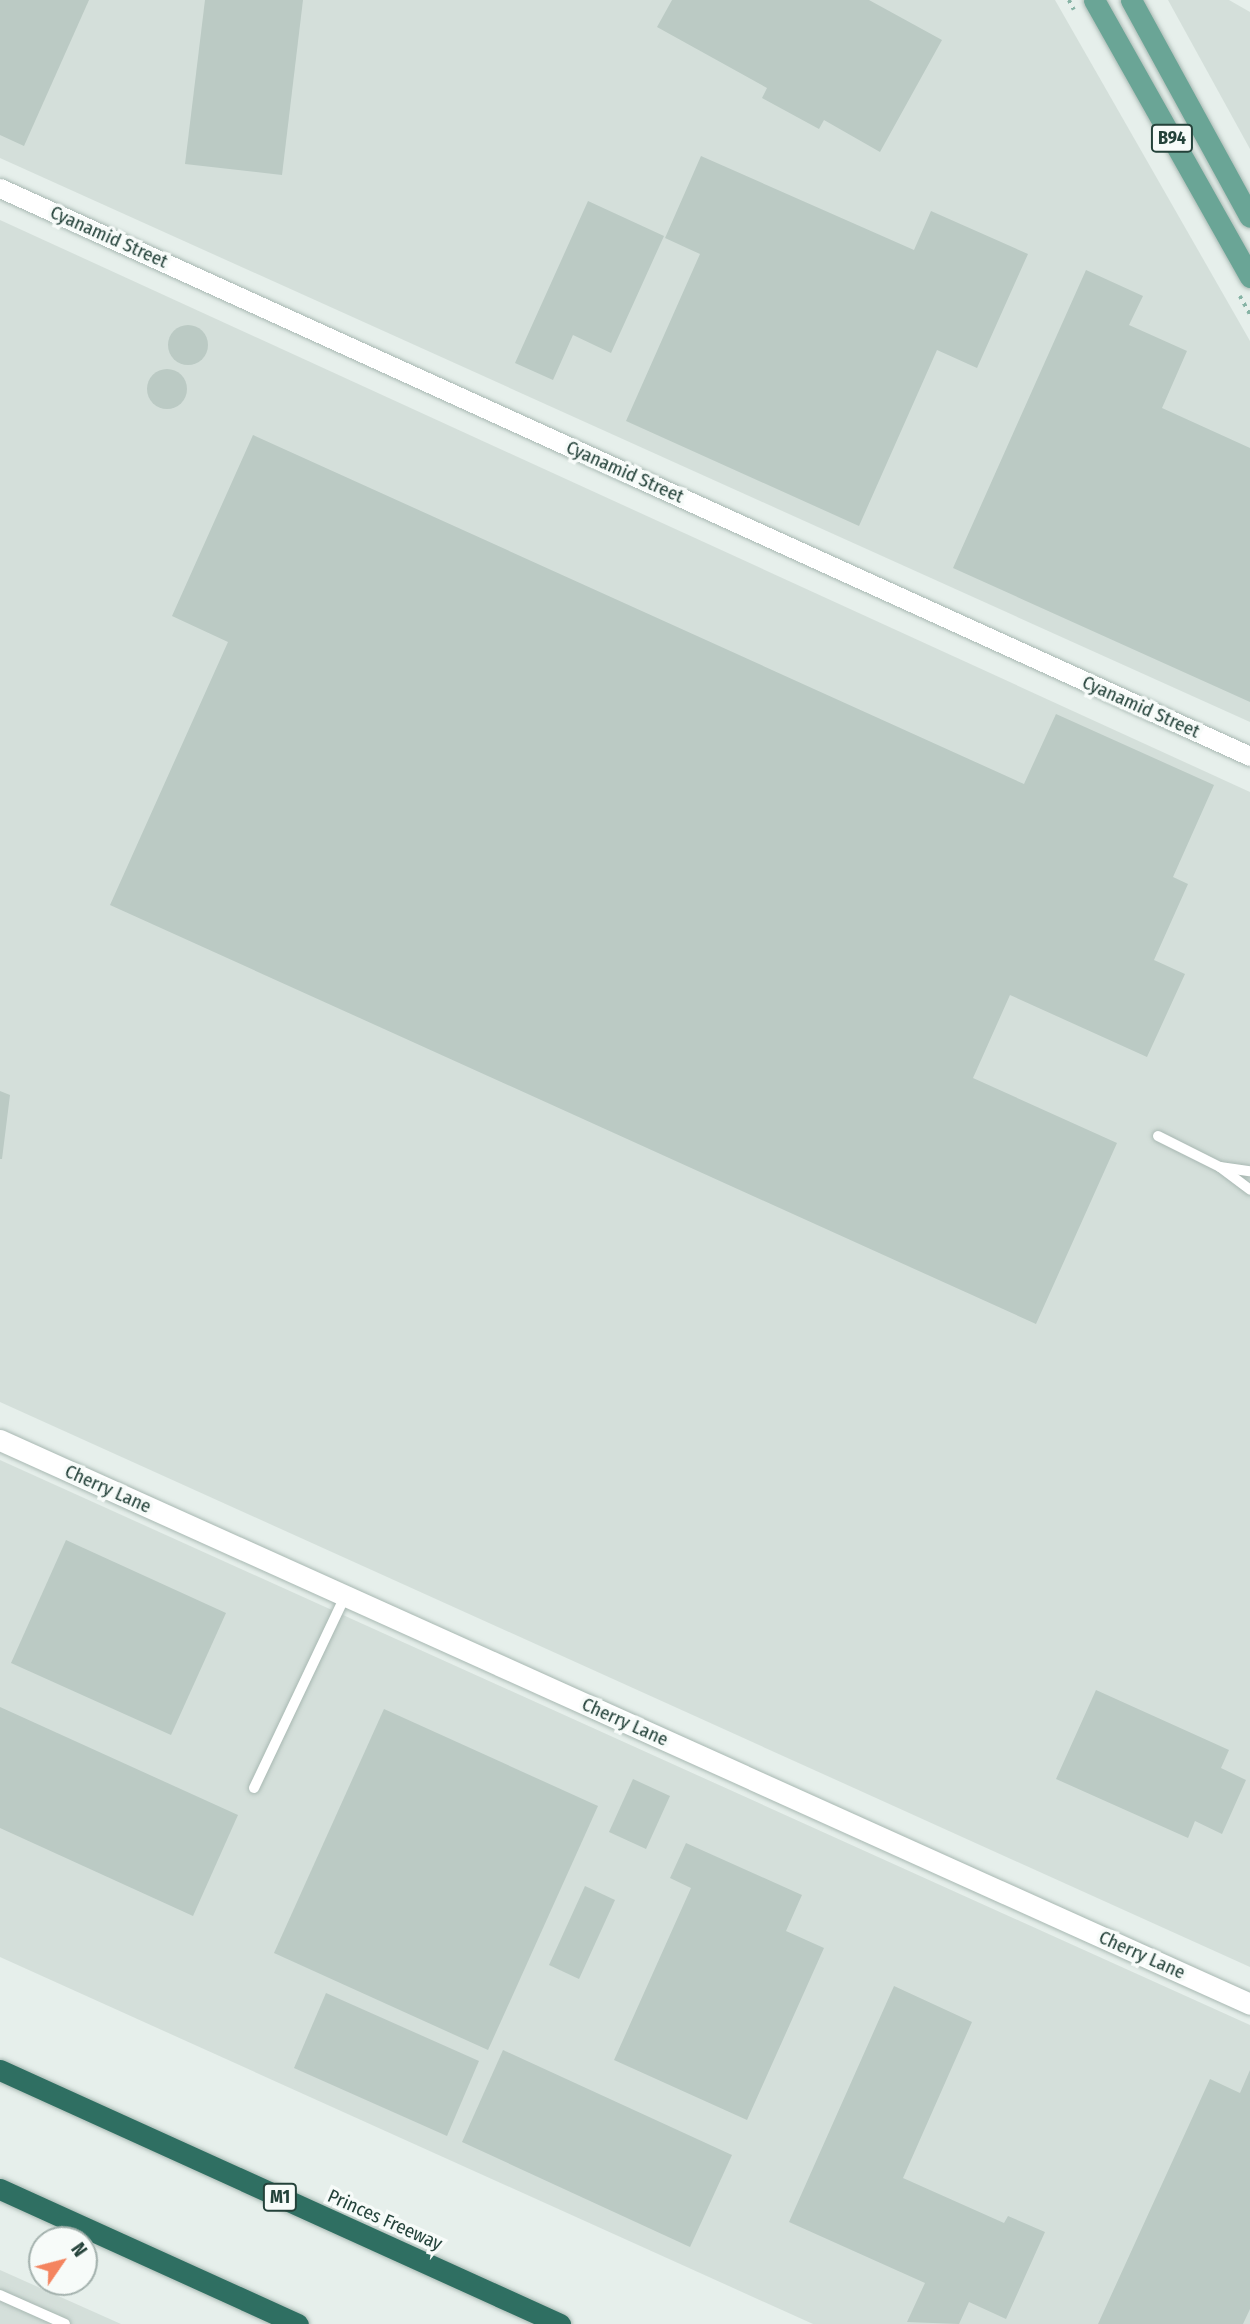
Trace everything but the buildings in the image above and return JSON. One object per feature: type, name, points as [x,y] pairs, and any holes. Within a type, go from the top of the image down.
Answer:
[{"type":"highway","name":"Princes Freeway","points":[[0,2070],[560,2324]]},
{"type":"highway","points":[[0,2189],[298,2324]]},
{"type":"main road","name":"B94","points":[[1094,0],[1250,277]]},
{"type":"main road","name":"B94","points":[[1131,0],[1250,217]]},
{"type":"street","name":"Cyanamid Street","points":[[0,188],[1250,756]]},
{"type":"street","name":"Cherry Lane","points":[[0,1440],[1250,2004]]},
{"type":"lane","points":[[1158,1136],[1220,1167],[1250,1190]]},
{"type":"lane","points":[[1220,1167],[1250,1171]]},
{"type":"lane","points":[[254,1788],[345,1595]]},
{"type":"lane","points":[[0,2295],[65,2324]]},
{"type":"shaded area","points":[[0,0],[1055,0],[1250,341],[1250,722],[0,158]]},
{"type":"shaded area","points":[[1168,0],[1229,0],[1250,12],[1250,149]]},
{"type":"shaded area","points":[[0,220],[1250,792],[1250,1967],[0,1402]]},
{"type":"shaded area","points":[[0,1460],[1250,2025],[1250,2324],[813,2324],[0,1957]]},
{"type":"shaded area","points":[[0,2270],[28,2282],[28,2296],[58,2296],[121,2324],[0,2324]]}]
